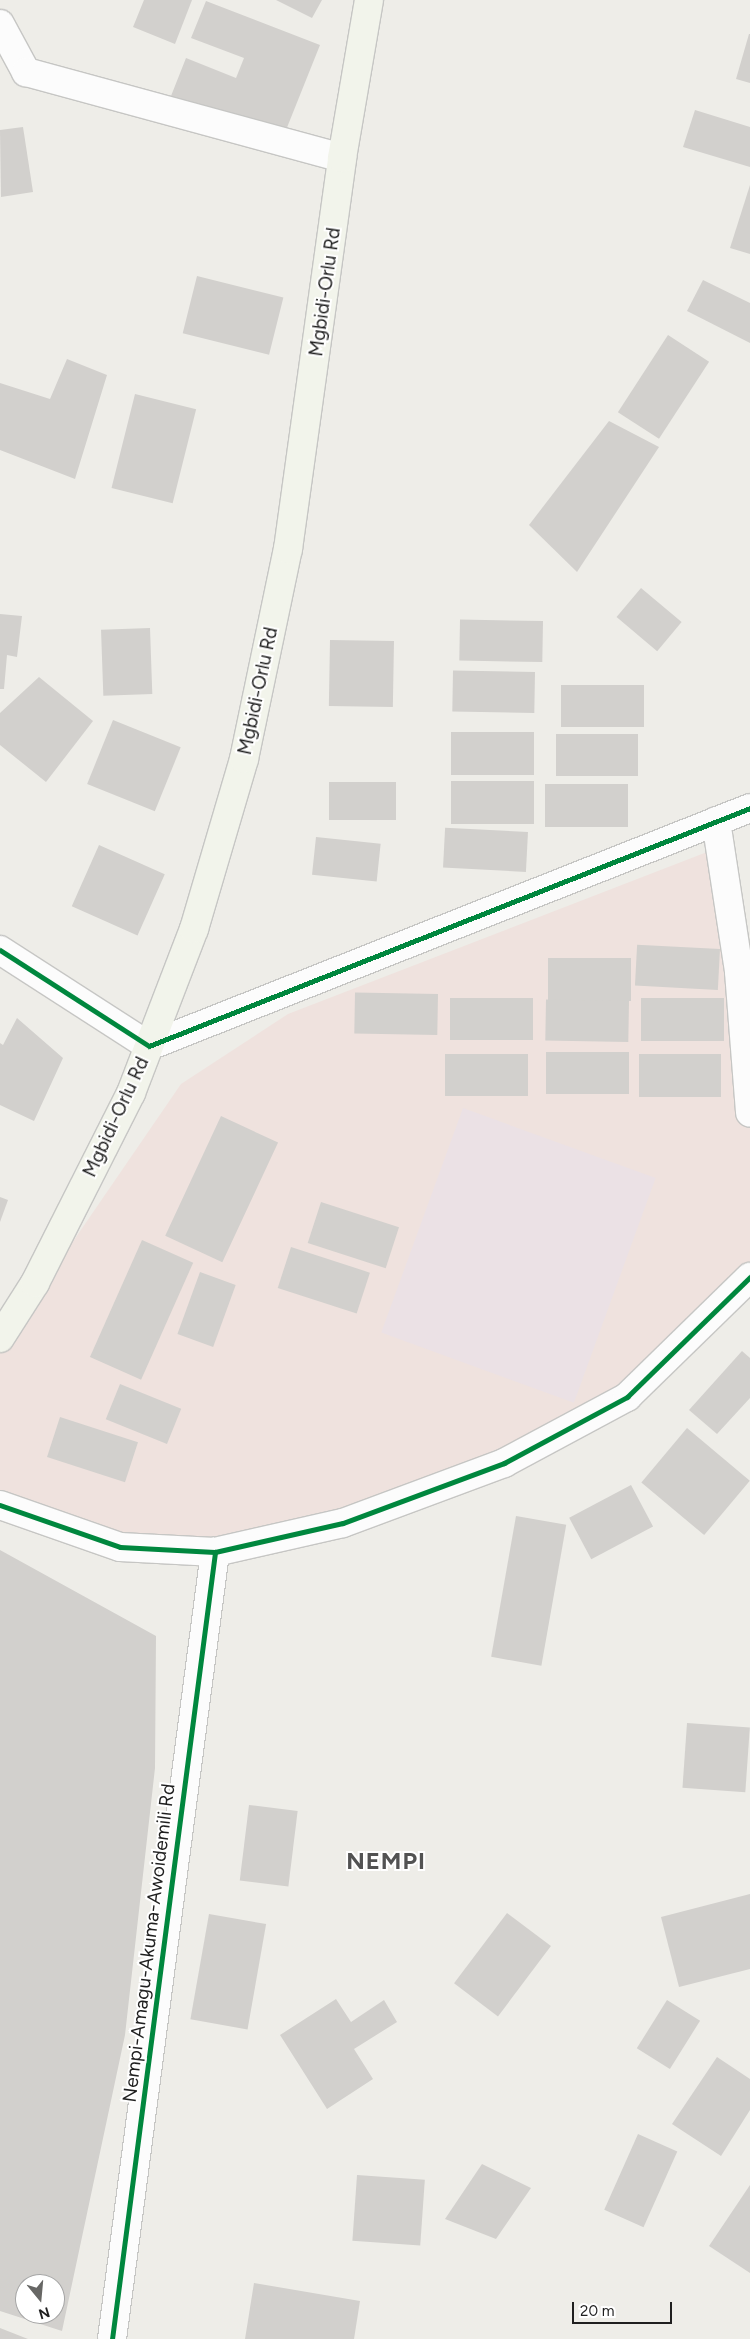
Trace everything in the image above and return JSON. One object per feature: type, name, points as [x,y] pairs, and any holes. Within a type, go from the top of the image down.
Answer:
[{"type":"main road","name":"Mgbidi-Orlu Rd","points":[[0,1338],[35,1283],[131,1093],[194,929],[244,759],[288,549],[342,158],[369,0]]},
{"type":"street","points":[[0,24],[26,72],[342,158]]},
{"type":"street","points":[[0,950],[149,1046],[750,808]]},
{"type":"street","points":[[716,821],[739,972],[750,1113]]},
{"type":"street","points":[[0,1505],[120,1547],[215,1552],[343,1524],[504,1463],[628,1397],[750,1277]]},
{"type":"street","name":"Nempi-Amagu-Akuma-Awoidemili Rd","points":[[112,2339],[215,1552]]},
{"type":"shaded area","points":[[720,847],[750,1027],[750,1280],[609,1407],[386,1508],[215,1552],[92,1538],[0,1500],[0,1348],[181,1084],[288,1014]]},
{"type":"shaded area","points":[[463,1108],[656,1178],[574,1403],[381,1333]]},
{"type":"building","points":[[144,0],[192,0],[175,44],[133,27]]},
{"type":"building","points":[[276,0],[322,0],[312,18]]},
{"type":"building","points":[[206,1],[320,45],[282,140],[171,96],[186,58],[236,78],[244,58],[191,38]]},
{"type":"building","points":[[750,34],[750,83],[736,79]]},
{"type":"building","points":[[695,110],[750,127],[750,167],[683,147]]},
{"type":"building","points":[[23,127],[33,192],[1,197],[0,130]]},
{"type":"building","points":[[750,185],[750,254],[730,248]]},
{"type":"building","points":[[197,276],[283,298],[269,355],[183,333]]},
{"type":"building","points":[[703,280],[750,303],[750,343],[687,311]]},
{"type":"building","points":[[668,335],[709,362],[659,439],[618,412]]},
{"type":"building","points":[[67,359],[107,375],[75,479],[0,450],[0,383],[50,399]]},
{"type":"building","points":[[135,394],[196,409],[173,503],[112,488]]},
{"type":"building","points":[[609,421],[659,447],[577,572],[529,525]]},
{"type":"building","points":[[641,588],[682,622],[657,651],[617,617]]},
{"type":"building","points":[[0,614],[22,616],[17,657],[7,655],[4,689],[0,689]]},
{"type":"building","points":[[460,620],[543,621],[542,662],[459,661]]},
{"type":"building","points":[[150,628],[152,694],[103,696],[101,630]]},
{"type":"building","points":[[330,640],[394,641],[393,707],[329,706]]},
{"type":"building","points":[[453,671],[535,672],[534,713],[452,712]]},
{"type":"building","points":[[39,677],[93,721],[46,782],[0,745],[0,713]]},
{"type":"building","points":[[561,685],[644,685],[644,727],[561,727]]},
{"type":"building","points":[[113,720],[181,747],[155,811],[87,784]]},
{"type":"building","points":[[451,732],[534,732],[534,775],[451,775]]},
{"type":"building","points":[[556,734],[638,734],[638,776],[556,776]]},
{"type":"building","points":[[451,781],[534,781],[534,824],[451,824]]},
{"type":"building","points":[[329,782],[396,782],[396,820],[329,820]]},
{"type":"building","points":[[545,784],[628,784],[628,827],[545,827]]},
{"type":"building","points":[[445,828],[528,832],[526,872],[443,868]]},
{"type":"building","points":[[316,837],[381,844],[377,882],[312,875]]},
{"type":"building","points":[[99,845],[165,874],[138,935],[72,906]]},
{"type":"building","points":[[637,945],[720,949],[718,990],[635,986]]},
{"type":"building","points":[[548,958],[631,958],[631,1001],[548,1001]]},
{"type":"building","points":[[355,993],[438,994],[437,1035],[354,1034]]},
{"type":"building","points":[[450,998],[533,998],[533,1040],[450,1040]]},
{"type":"building","points":[[641,998],[724,998],[724,1041],[641,1041]]},
{"type":"building","points":[[546,1000],[629,1001],[628,1042],[545,1041]]},
{"type":"building","points":[[17,1018],[63,1058],[34,1121],[0,1105],[0,1043],[3,1045]]},
{"type":"building","points":[[546,1052],[629,1052],[629,1094],[546,1094]]},
{"type":"building","points":[[445,1054],[528,1054],[528,1096],[445,1096]]},
{"type":"building","points":[[639,1054],[721,1054],[721,1097],[639,1097]]},
{"type":"building","points":[[221,1116],[278,1143],[222,1262],[165,1236]]},
{"type":"building","points":[[0,1197],[8,1200],[0,1222]]},
{"type":"building","points":[[321,1202],[399,1227],[386,1268],[308,1243]]},
{"type":"building","points":[[142,1240],[193,1263],[141,1380],[90,1357]]},
{"type":"building","points":[[291,1247],[370,1273],[357,1314],[278,1288]]},
{"type":"building","points":[[200,1272],[236,1285],[213,1347],[177,1334]]},
{"type":"building","points":[[742,1351],[750,1358],[750,1398],[717,1434],[689,1410]]},
{"type":"building","points":[[120,1384],[181,1409],[167,1444],[106,1419]]},
{"type":"building","points":[[60,1417],[138,1442],[125,1482],[47,1457]]},
{"type":"building","points":[[687,1428],[750,1481],[704,1535],[641,1482]]},
{"type":"building","points":[[631,1485],[653,1526],[591,1559],[569,1518]]},
{"type":"building","points":[[516,1516],[566,1525],[541,1666],[491,1657]]},
{"type":"building","points":[[0,1550],[156,1636],[155,1768],[125,2035],[65,2317],[65,2274],[15,2274],[15,2316],[0,2311]]},
{"type":"building","points":[[687,1723],[750,1727],[745,1792],[682,1788]]},
{"type":"building","points":[[249,1805],[298,1811],[288,1886],[240,1880]]},
{"type":"building","points":[[750,1894],[750,1969],[679,1987],[661,1917]]},
{"type":"building","points":[[507,1913],[551,1946],[498,2016],[454,1983]]},
{"type":"building","points":[[209,1914],[266,1924],[248,2029],[190,2019]]},
{"type":"building","points":[[336,1999],[351,2022],[384,2000],[397,2022],[354,2049],[373,2079],[327,2109],[280,2035]]},
{"type":"building","points":[[667,2000],[700,2021],[670,2069],[637,2048]]},
{"type":"building","points":[[717,2057],[750,2079],[750,2110],[721,2156],[672,2124]]},
{"type":"building","points":[[638,2134],[677,2151],[644,2227],[604,2210]]},
{"type":"building","points":[[482,2164],[531,2188],[496,2239],[445,2219]]},
{"type":"building","points":[[357,2175],[425,2180],[420,2246],[352,2241]]},
{"type":"building","points":[[750,2185],[750,2273],[709,2246]]},
{"type":"building","points":[[254,2283],[360,2301],[354,2339],[245,2339]]},
{"type":"building","points":[[40,2324],[63,2324],[62,2331]]},
{"type":"building","points":[[0,2328],[28,2339],[0,2339]]},
{"type":"cycle path","points":[[0,950],[149,1046],[750,808]]},
{"type":"cycle path","points":[[0,1505],[120,1547],[215,1552],[343,1523],[504,1463],[627,1397],[750,1277]]},
{"type":"cycle path","points":[[112,2339],[215,1552]]},
{"type":"district","name":"NEMPI","points":[[386,1861]]}]
